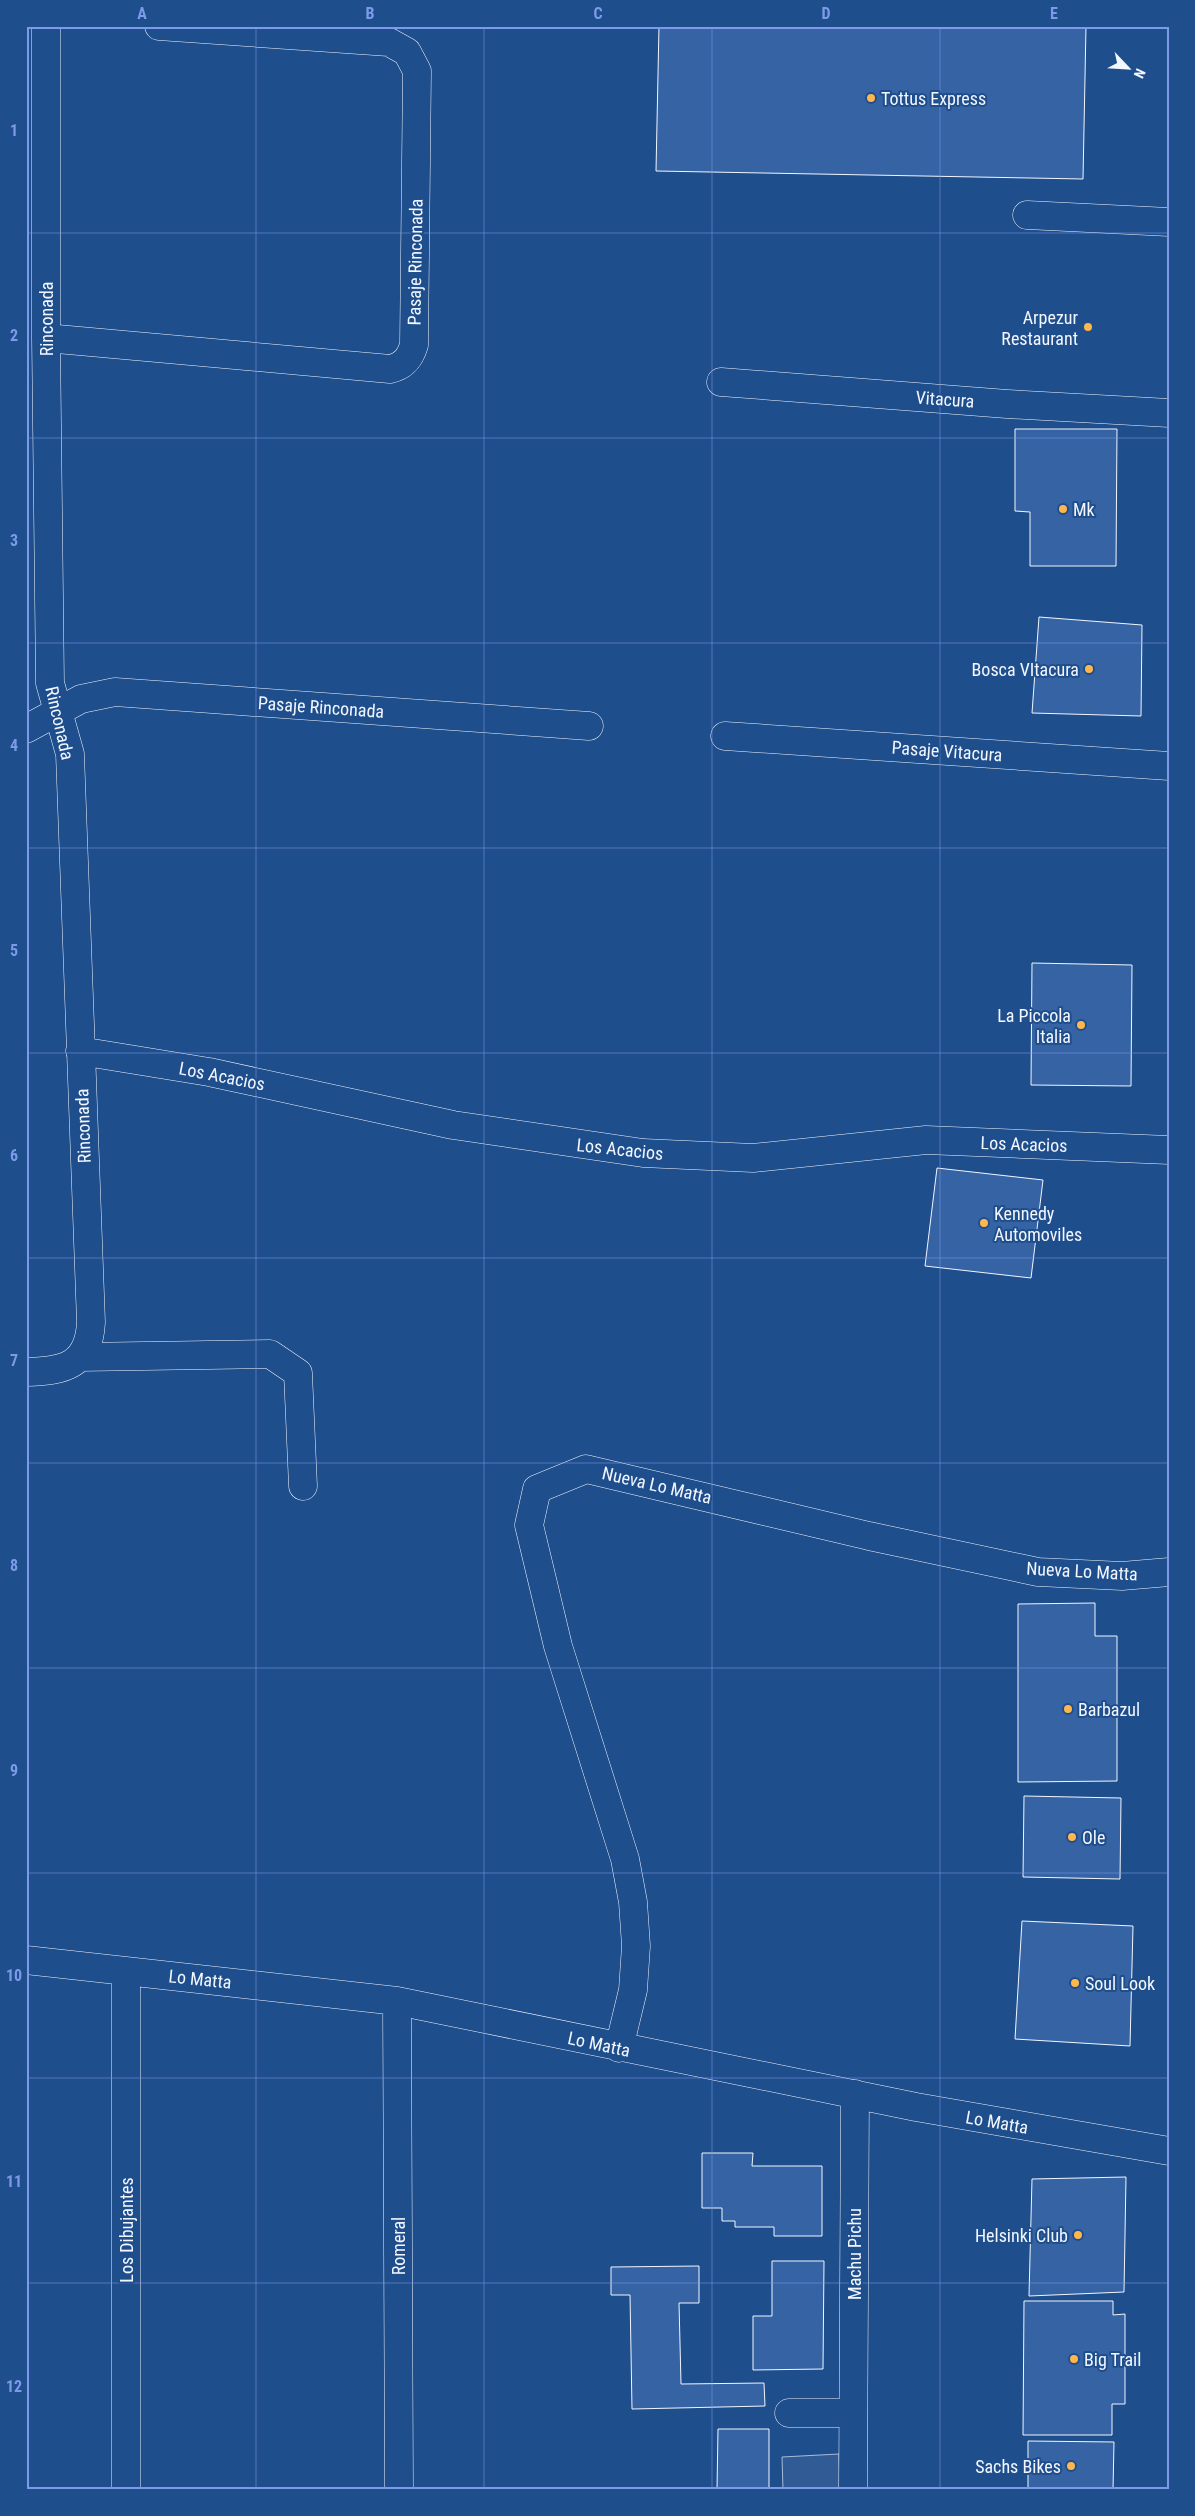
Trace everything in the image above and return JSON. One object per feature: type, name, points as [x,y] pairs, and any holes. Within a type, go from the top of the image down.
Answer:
[{"type":"street","name":"Rinconada","points":[[46,26],[36,191],[46,338],[50,683],[70,754],[91,1322],[87,1347],[80,1357]]},
{"type":"street","name":"Pasaje Rinconada","points":[[46,338],[390,369],[399,367],[411,354],[414,344],[417,71],[407,52],[389,42],[159,26]]},
{"type":"street","points":[[1027,215],[1169,222]]},
{"type":"street","name":"Vitacura","points":[[721,382],[1007,404],[1169,413]]},
{"type":"street","name":"Pasaje Rinconada","points":[[26,729],[81,699],[115,692],[589,726]]},
{"type":"street","name":"Pasaje Vitacura","points":[[725,736],[1169,766]]},
{"type":"street","name":"Los Acacios","points":[[80,1051],[209,1072],[453,1125],[643,1153],[753,1158],[926,1140],[1169,1150]]},
{"type":"street","points":[[26,1372],[62,1369],[80,1357],[270,1354],[298,1373],[303,1486]]},
{"type":"street","name":"Nueva Lo Matta","points":[[619,2048],[633,1990],[636,1946],[633,1902],[625,1859],[558,1646],[529,1525],[537,1489],[586,1469],[860,1533],[1038,1572],[1122,1576],[1169,1572]]},
{"type":"street","name":"Lo Matta","points":[[26,1960],[397,2001],[619,2048],[935,2111],[1169,2151]]},
{"type":"street","name":"Los Dibujantes","points":[[126,1971],[126,2490]]},
{"type":"street","name":"Romeral","points":[[397,2001],[399,2490]]},
{"type":"street","name":"Machu Pichu","points":[[853,2490],[855,2094]]},
{"type":"street","points":[[789,2413],[853,2413]]},
{"type":"shaded area","points":[[839,2454],[840,2490],[783,2490],[782,2457]]},
{"type":"building","name":"Tottus Express","points":[[659,26],[1086,26],[1083,179],[656,171]]},
{"type":"building","points":[[1015,429],[1117,429],[1116,566],[1030,566],[1030,512],[1015,511]]},
{"type":"building","name":"Bosca VItacura","points":[[1039,617],[1142,625],[1141,716],[1032,713]]},
{"type":"building","name":"La Piccola Italia","points":[[1032,963],[1132,965],[1131,1086],[1031,1085]]},
{"type":"building","name":"Kennedy Automoviles","points":[[937,1168],[1043,1180],[1031,1278],[925,1266]]},
{"type":"building","name":"Barbazul","points":[[1095,1603],[1095,1636],[1117,1636],[1117,1781],[1018,1782],[1018,1604]]},
{"type":"building","name":"Ole","points":[[1024,1796],[1121,1798],[1120,1879],[1023,1877]]},
{"type":"building","name":"Soul Look","points":[[1022,1921],[1133,1926],[1130,2046],[1015,2039]]},
{"type":"building","points":[[702,2153],[753,2153],[752,2166],[822,2166],[822,2236],[774,2236],[774,2227],[735,2227],[735,2221],[722,2221],[722,2208],[702,2208]]},
{"type":"building","name":"Helsinki Club","points":[[1126,2177],[1124,2292],[1029,2296],[1032,2179]]},
{"type":"building","points":[[772,2261],[824,2261],[823,2369],[753,2370],[753,2316],[772,2316]]},
{"type":"building","points":[[699,2266],[699,2303],[679,2303],[681,2384],[764,2383],[765,2406],[632,2409],[630,2295],[611,2295],[611,2267]]},
{"type":"building","name":"Big Trail","points":[[1024,2301],[1113,2301],[1113,2315],[1125,2314],[1125,2404],[1112,2404],[1112,2435],[1023,2435]]},
{"type":"building","points":[[718,2429],[769,2429],[769,2490],[717,2490]]},
{"type":"building","name":"Sachs Bikes","points":[[1028,2441],[1114,2442],[1113,2490],[1028,2490]]},
{"type":"place","name":"Tottus Express","points":[[871,98]]},
{"type":"place","name":"Arpezur Restaurant","points":[[1088,327]]},
{"type":"place","name":"Mk","points":[[1063,509]]},
{"type":"place","name":"Bosca VItacura","points":[[1089,669]]},
{"type":"place","name":"La Piccola Italia","points":[[1081,1025]]},
{"type":"place","name":"Kennedy Automoviles","points":[[984,1223]]},
{"type":"place","name":"Barbazul","points":[[1068,1709]]},
{"type":"place","name":"Ole","points":[[1072,1837]]},
{"type":"place","name":"Soul Look","points":[[1075,1983]]},
{"type":"place","name":"Helsinki Club","points":[[1078,2235]]},
{"type":"place","name":"Big Trail","points":[[1074,2359]]},
{"type":"place","name":"Sachs Bikes","points":[[1071,2466]]}]
